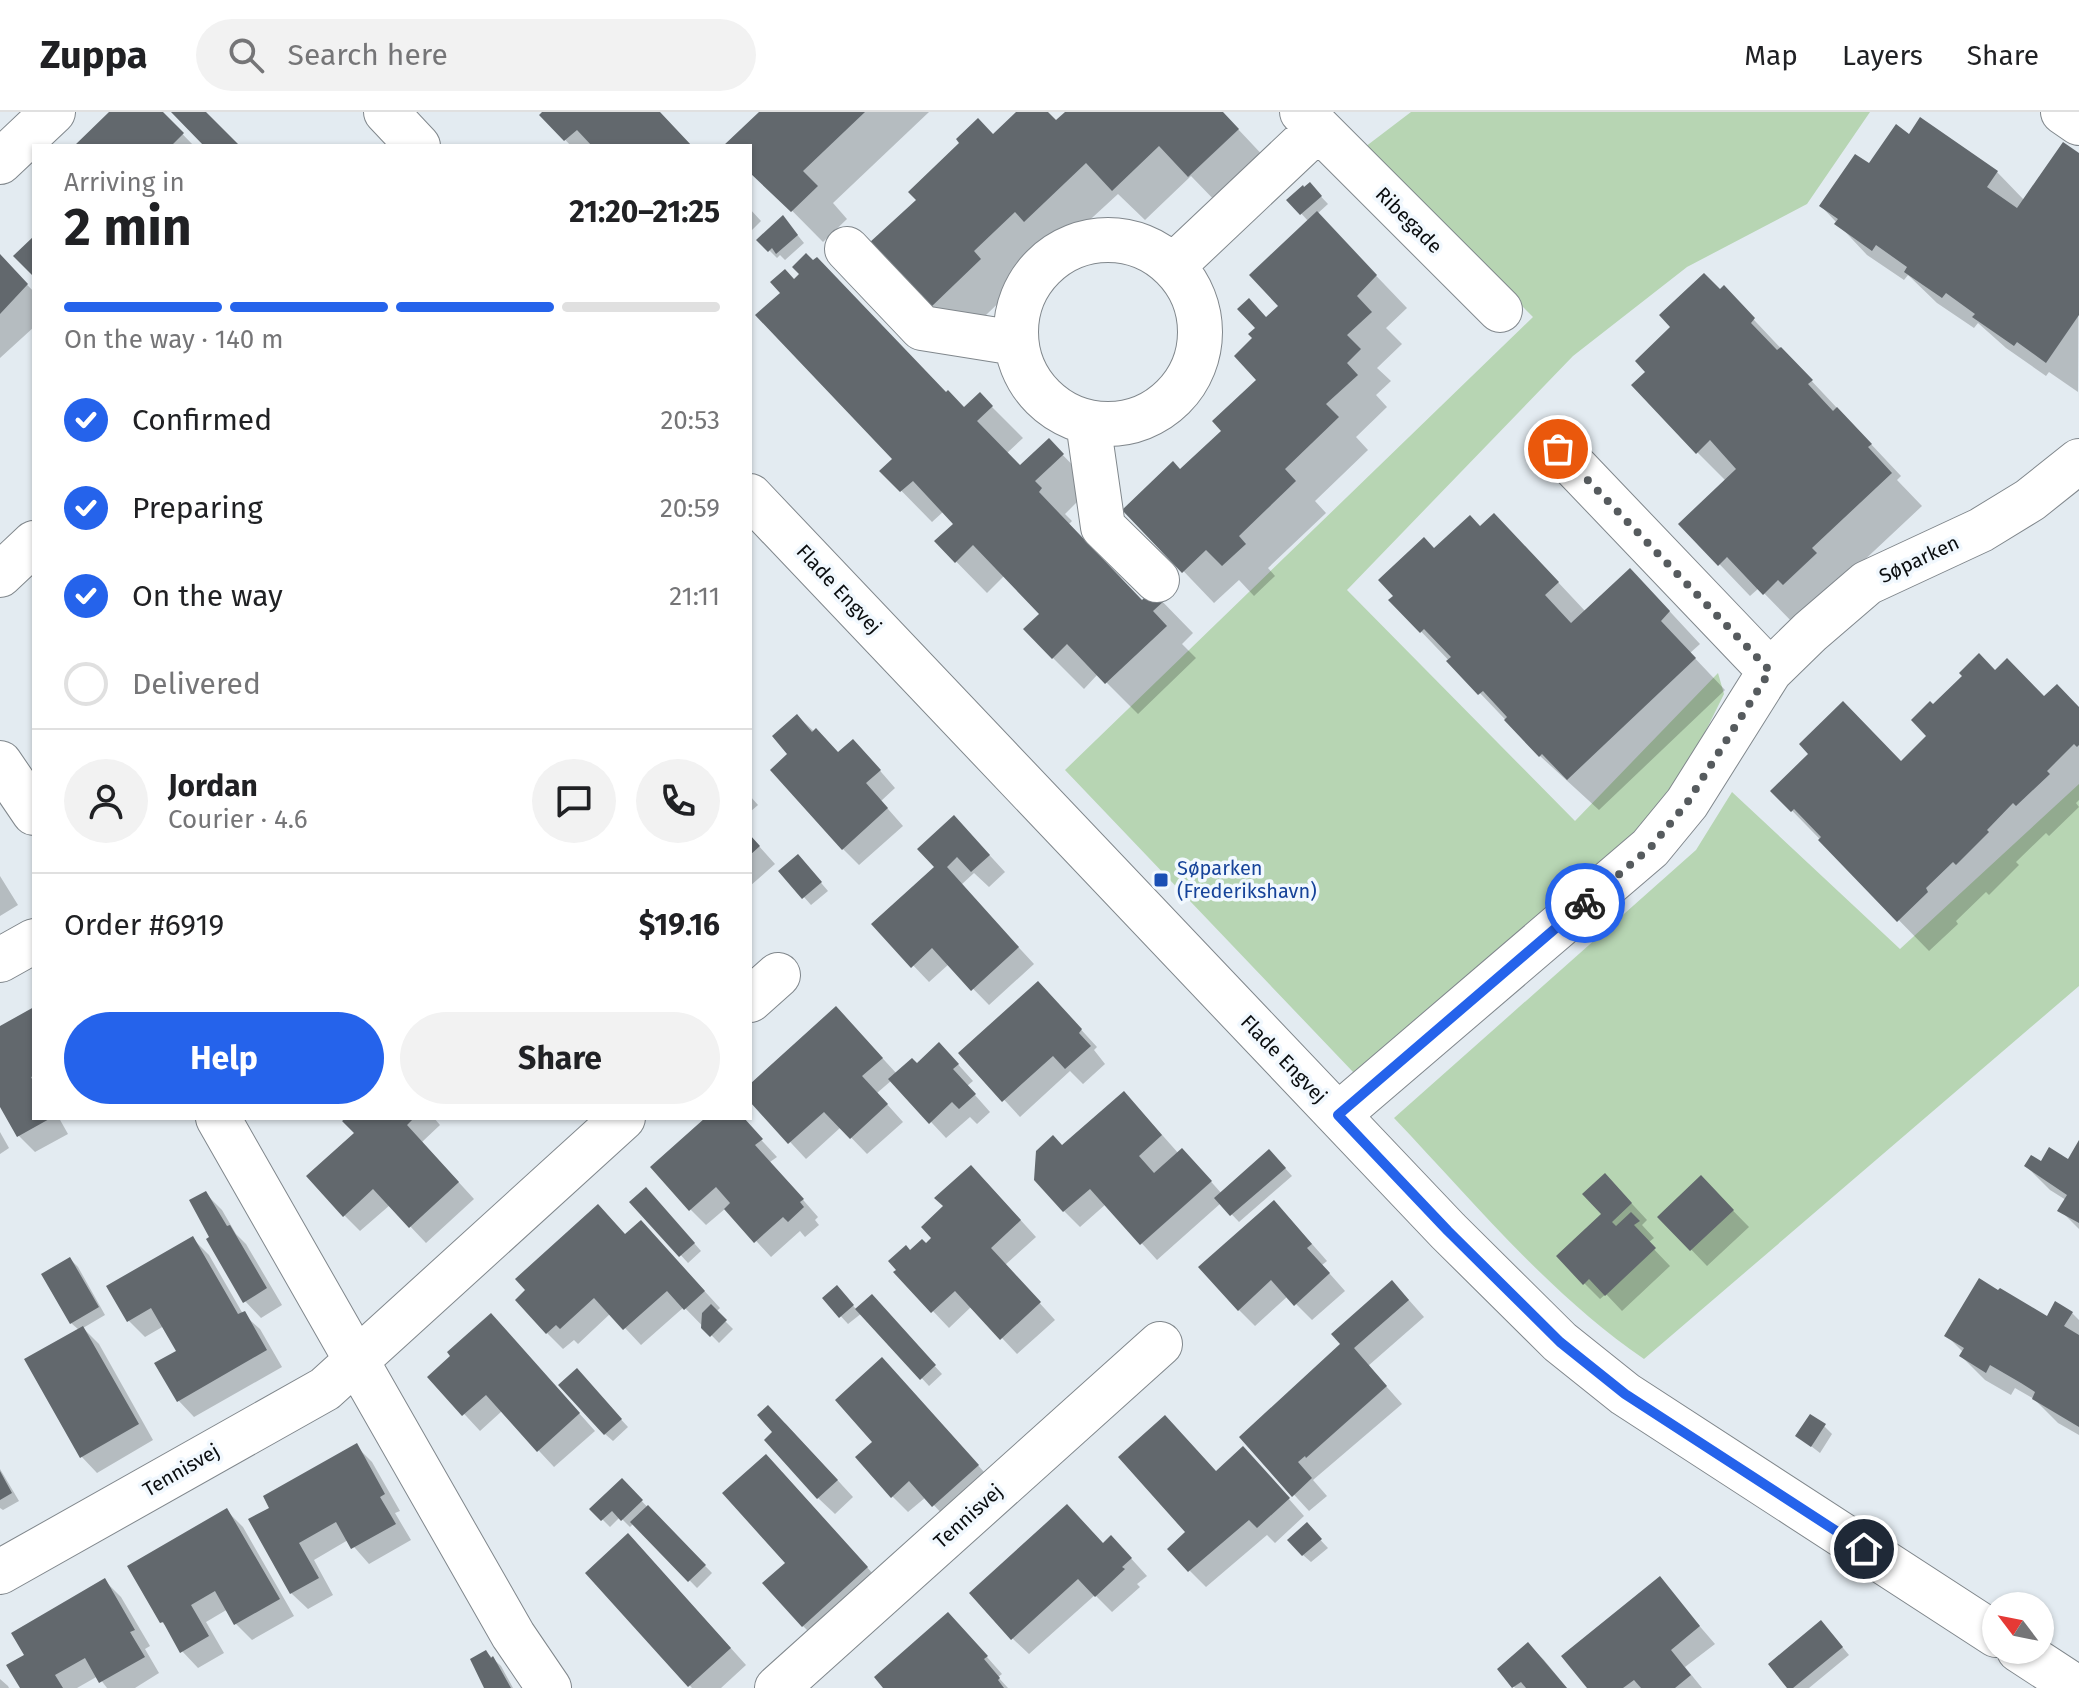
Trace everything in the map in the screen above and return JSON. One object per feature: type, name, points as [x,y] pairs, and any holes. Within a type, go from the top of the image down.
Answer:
[{"type":"street","points":[[0,162],[53,112]]},
{"type":"street","points":[[386,112],[416,144]]},
{"type":"street","points":[[2063,112],[2079,123]]},
{"type":"street","name":"Ribegade","points":[[1173,266],[1310,121],[1500,310]]},
{"type":"street","points":[[1094,240],[1123,241],[1150,249],[1173,266],[1190,290],[1199,318],[1199,348],[1189,376],[1171,399],[1146,416],[1118,424],[1088,422],[1061,412],[1039,394],[1023,370],[1016,343],[1017,314],[1027,288],[1044,265],[1067,249],[1094,240]]},
{"type":"street","points":[[847,249],[922,328],[1016,343]]},
{"type":"street","points":[[1088,422],[1103,527],[1157,580]]},
{"type":"street","points":[[1558,449],[1770,671]]},
{"type":"street","name":"Søparken","points":[[1338,1115],[1650,848],[1687,803],[1770,671],[1867,583],[1981,530],[2030,500],[2079,461]]},
{"type":"street","name":"Flade Engvej","points":[[752,498],[1448,1231],[1560,1342],[1625,1394],[1982,1626]]},
{"type":"street","points":[[0,575],[32,545]]},
{"type":"street","points":[[0,763],[32,810]]},
{"type":"street","points":[[0,960],[32,942]]},
{"type":"street","points":[[219,1120],[513,1635],[549,1688]]},
{"type":"street","name":"Tennisvej","points":[[0,1572],[325,1389],[621,1120]]},
{"type":"street","name":"Tennisvej","points":[[777,1688],[1160,1344]]},
{"type":"street","points":[[2040,1664],[2077,1688]]},
{"type":"green space","points":[[1411,112],[1870,112],[1807,204],[1687,267],[1573,356],[1347,590],[1575,821],[1718,673],[1724,694],[1677,789],[1637,830],[1354,1073],[1065,770],[1533,317],[1365,147]]},
{"type":"green space","points":[[2079,784],[2079,986],[1644,1359],[1576,1306],[1544,1276],[1394,1118],[1696,850],[1732,792],[1900,949]]},
{"type":"building","points":[[109,112],[163,112],[184,133],[173,144],[76,144]]},
{"type":"building","points":[[171,112],[206,112],[238,144],[202,144]]},
{"type":"building","points":[[542,112],[660,112],[690,144],[590,144],[577,130],[564,141],[539,115]]},
{"type":"building","points":[[759,112],[865,112],[803,171],[818,186],[791,212],[752,175],[752,144],[725,144]]},
{"type":"building","points":[[1016,112],[1048,112],[1056,120],[1065,112],[1223,112],[1239,129],[1188,177],[1159,146],[1112,191],[1086,163],[1024,222],[1015,212],[974,251],[981,259],[930,308],[869,243],[916,200],[908,192],[959,143],[956,139],[978,118],[993,134]]},
{"type":"building","points":[[1920,117],[1998,171],[1987,187],[2017,208],[2063,142],[2079,153],[2079,315],[2046,363],[2017,342],[2014,346],[1972,317],[1975,314],[1946,293],[1942,298],[1904,272],[1907,267],[1876,245],[1872,251],[1834,224],[1838,219],[1819,206],[1855,154],[1869,163],[1896,124],[1909,134]]},
{"type":"building","points":[[1310,182],[1322,196],[1300,215],[1286,200]]},
{"type":"building","points":[[1317,211],[1377,275],[1357,296],[1372,312],[1347,335],[1361,349],[1347,363],[1358,375],[1326,404],[1339,417],[1285,469],[1296,481],[1239,536],[1246,544],[1222,566],[1206,550],[1182,573],[1122,510],[1173,461],[1180,469],[1221,431],[1212,421],[1256,380],[1234,356],[1252,338],[1248,334],[1255,328],[1237,309],[1249,298],[1266,317],[1278,306],[1249,275]]},
{"type":"building","points":[[783,215],[798,235],[776,254],[772,248],[768,252],[756,240]]},
{"type":"building","points":[[32,238],[32,275],[13,256]]},
{"type":"building","points":[[806,253],[813,260],[817,257],[964,407],[980,392],[993,406],[977,421],[1020,465],[1049,438],[1064,454],[1035,481],[1042,488],[1039,492],[1142,600],[1153,589],[1164,601],[1153,611],[1167,626],[1105,684],[1067,644],[1052,659],[1023,629],[1039,614],[973,545],[955,563],[934,541],[953,524],[913,481],[900,492],[879,471],[892,459],[755,315],[780,293],[770,282],[785,269],[794,279],[799,274],[792,267]]},
{"type":"building","points":[[0,254],[28,284],[0,314]]},
{"type":"building","points":[[1704,273],[1720,289],[1724,285],[1755,318],[1751,323],[1777,350],[1781,347],[1813,380],[1808,384],[1833,411],[1837,407],[1872,444],[1868,447],[1892,473],[1812,548],[1817,553],[1783,585],[1778,580],[1763,595],[1727,557],[1718,566],[1678,524],[1736,469],[1710,440],[1696,454],[1631,385],[1645,372],[1635,361],[1670,327],[1659,315]]},
{"type":"building","points":[[1494,513],[1559,582],[1545,595],[1571,623],[1630,568],[1670,611],[1661,621],[1696,658],[1567,780],[1542,754],[1539,757],[1504,720],[1507,717],[1483,691],[1478,695],[1446,661],[1451,657],[1424,629],[1420,633],[1388,600],[1393,596],[1378,580],[1424,537],[1434,548],[1470,515],[1480,526]]},
{"type":"building","points":[[1979,653],[1995,670],[2007,658],[2044,696],[2057,684],[2079,707],[2079,745],[2074,744],[2047,771],[2050,774],[2016,806],[2013,803],[1987,830],[1989,832],[1956,865],[1953,862],[1926,888],[1928,892],[1897,922],[1818,840],[1821,837],[1794,809],[1791,812],[1770,791],[1808,754],[1799,744],[1843,701],[1901,761],[1926,736],[1911,720],[1962,676],[1959,673]]},
{"type":"building","points":[[797,714],[812,732],[816,728],[838,752],[853,739],[881,770],[866,783],[888,808],[842,850],[770,770],[787,754],[772,736]]},
{"type":"building","points":[[954,815],[990,855],[971,872],[957,857],[947,867],[1019,947],[971,991],[932,948],[911,968],[871,924],[934,867],[917,849]]},
{"type":"building","points":[[752,837],[760,846],[752,853]]},
{"type":"building","points":[[798,854],[822,882],[802,899],[778,871]]},
{"type":"building","points":[[1038,981],[1082,1029],[1079,1033],[1091,1046],[1065,1069],[1053,1056],[1002,1102],[958,1053]]},
{"type":"building","points":[[836,1006],[883,1058],[862,1076],[888,1104],[850,1139],[824,1112],[788,1144],[752,1104],[752,1082]]},
{"type":"building","points":[[32,1008],[32,1120],[47,1120],[17,1137],[0,1107],[0,1026]]},
{"type":"building","points":[[939,1042],[959,1064],[953,1069],[976,1094],[959,1109],[952,1102],[929,1124],[888,1079],[912,1058],[917,1063]]},
{"type":"building","points":[[1124,1091],[1162,1135],[1139,1156],[1154,1173],[1182,1148],[1212,1181],[1140,1245],[1090,1189],[1063,1212],[1034,1180],[1036,1151],[1053,1135],[1062,1145]]},
{"type":"building","points":[[412,1120],[407,1125],[459,1182],[409,1228],[373,1189],[343,1217],[306,1176],[354,1133],[342,1121]]},
{"type":"building","points":[[703,1120],[746,1120],[763,1139],[755,1145],[804,1199],[800,1202],[804,1207],[788,1222],[783,1217],[754,1243],[724,1209],[730,1203],[716,1187],[689,1211],[650,1167]]},
{"type":"building","points":[[2079,1140],[2079,1223],[2057,1211],[2067,1195],[2024,1166],[2031,1155],[2041,1161],[2049,1147],[2068,1159]]},
{"type":"building","points":[[1269,1149],[1286,1168],[1230,1216],[1214,1198]]},
{"type":"building","points":[[971,1165],[1021,1220],[991,1248],[1041,1302],[1000,1340],[955,1291],[931,1313],[893,1272],[896,1270],[888,1261],[906,1245],[910,1250],[922,1239],[926,1243],[931,1238],[921,1227],[943,1206],[934,1198]]},
{"type":"building","points":[[1605,1173],[1632,1203],[1612,1222],[1616,1226],[1631,1212],[1640,1221],[1634,1225],[1656,1248],[1605,1296],[1589,1279],[1583,1285],[1556,1256],[1601,1214],[1582,1194]]},
{"type":"building","points":[[1701,1175],[1734,1210],[1690,1251],[1657,1217]]},
{"type":"building","points":[[646,1187],[695,1243],[679,1257],[629,1202]]},
{"type":"building","points":[[206,1191],[267,1288],[243,1303],[206,1239],[209,1237],[189,1200]]},
{"type":"building","points":[[1274,1200],[1312,1244],[1307,1248],[1330,1273],[1294,1306],[1271,1280],[1238,1311],[1198,1267]]},
{"type":"building","points":[[598,1204],[625,1234],[641,1220],[705,1291],[684,1310],[667,1291],[623,1330],[594,1298],[560,1329],[556,1325],[546,1334],[515,1300],[525,1290],[515,1279]]},
{"type":"building","points":[[193,1236],[238,1314],[245,1311],[267,1350],[177,1402],[154,1363],[176,1351],[151,1308],[127,1322],[106,1286]]},
{"type":"building","points":[[70,1257],[99,1307],[70,1324],[41,1274]]},
{"type":"building","points":[[1979,1278],[2047,1316],[2055,1301],[2073,1312],[2064,1326],[2079,1335],[2079,1427],[2032,1399],[2035,1392],[2021,1383],[1990,1365],[1986,1373],[1959,1356],[1964,1348],[1944,1336]]},
{"type":"building","points":[[1392,1280],[1409,1300],[1354,1348],[1387,1386],[1298,1462],[1312,1478],[1292,1497],[1239,1437],[1340,1344],[1331,1334]]},
{"type":"building","points":[[837,1285],[854,1305],[839,1318],[822,1298]]},
{"type":"building","points":[[872,1294],[936,1365],[920,1380],[855,1309]]},
{"type":"building","points":[[711,1304],[727,1320],[710,1337],[701,1328],[702,1313]]},
{"type":"building","points":[[491,1313],[580,1413],[537,1452],[486,1395],[462,1416],[427,1377],[450,1356],[447,1352]]},
{"type":"building","points":[[83,1326],[139,1424],[80,1458],[24,1359]]},
{"type":"building","points":[[882,1357],[979,1465],[932,1507],[909,1481],[891,1498],[855,1457],[872,1442],[835,1400]]},
{"type":"building","points":[[577,1368],[622,1419],[604,1435],[558,1385]]},
{"type":"building","points":[[768,1405],[838,1480],[817,1499],[764,1440],[772,1432],[757,1415]]},
{"type":"building","points":[[1810,1414],[1826,1424],[1811,1447],[1795,1436]]},
{"type":"building","points":[[1165,1415],[1216,1471],[1243,1446],[1290,1498],[1257,1528],[1249,1520],[1188,1572],[1167,1549],[1185,1532],[1118,1457]]},
{"type":"building","points":[[357,1443],[385,1494],[380,1497],[396,1524],[351,1549],[336,1522],[299,1543],[319,1578],[290,1594],[248,1519],[269,1508],[263,1496]]},
{"type":"building","points":[[766,1454],[868,1567],[802,1627],[762,1583],[785,1563],[722,1493]]},
{"type":"building","points":[[0,1471],[12,1493],[0,1500]]},
{"type":"building","points":[[622,1478],[643,1500],[621,1521],[612,1511],[601,1521],[589,1509]]},
{"type":"building","points":[[1067,1504],[1103,1543],[1111,1535],[1132,1558],[1122,1567],[1125,1569],[1095,1597],[1078,1579],[1011,1640],[969,1593]]},
{"type":"building","points":[[648,1505],[706,1565],[688,1582],[630,1522]]},
{"type":"building","points":[[227,1508],[280,1599],[234,1625],[215,1591],[191,1605],[209,1636],[180,1653],[127,1566]]},
{"type":"building","points":[[1307,1522],[1322,1539],[1302,1556],[1287,1540]]},
{"type":"building","points":[[628,1533],[731,1648],[688,1687],[585,1573]]},
{"type":"building","points":[[1660,1576],[1700,1626],[1671,1650],[1691,1675],[1675,1688],[1641,1688],[1634,1680],[1623,1688],[1587,1688],[1561,1656]]},
{"type":"building","points":[[105,1578],[135,1630],[130,1632],[145,1657],[99,1683],[85,1658],[55,1675],[63,1688],[20,1688],[6,1665],[24,1655],[11,1633]]},
{"type":"building","points":[[948,1612],[988,1656],[984,1659],[1004,1688],[883,1688],[874,1677]]},
{"type":"building","points":[[1821,1620],[1843,1647],[1793,1688],[1787,1688],[1768,1664]]},
{"type":"building","points":[[1528,1642],[1567,1688],[1526,1688],[1521,1682],[1512,1688],[1497,1669]]},
{"type":"building","points":[[486,1650],[491,1658],[493,1656],[511,1688],[484,1688],[470,1659]]},
{"type":"way so far","points":[[1558,449],[1770,671],[1687,803],[1650,848],[1585,903]]},
{"type":"place","name":"Søparken (Frederikshavn)","points":[[1161,880]]},
{"type":"route","points":[[1585,903],[1338,1115],[1448,1231],[1560,1342],[1625,1394],[1864,1549]]}]
